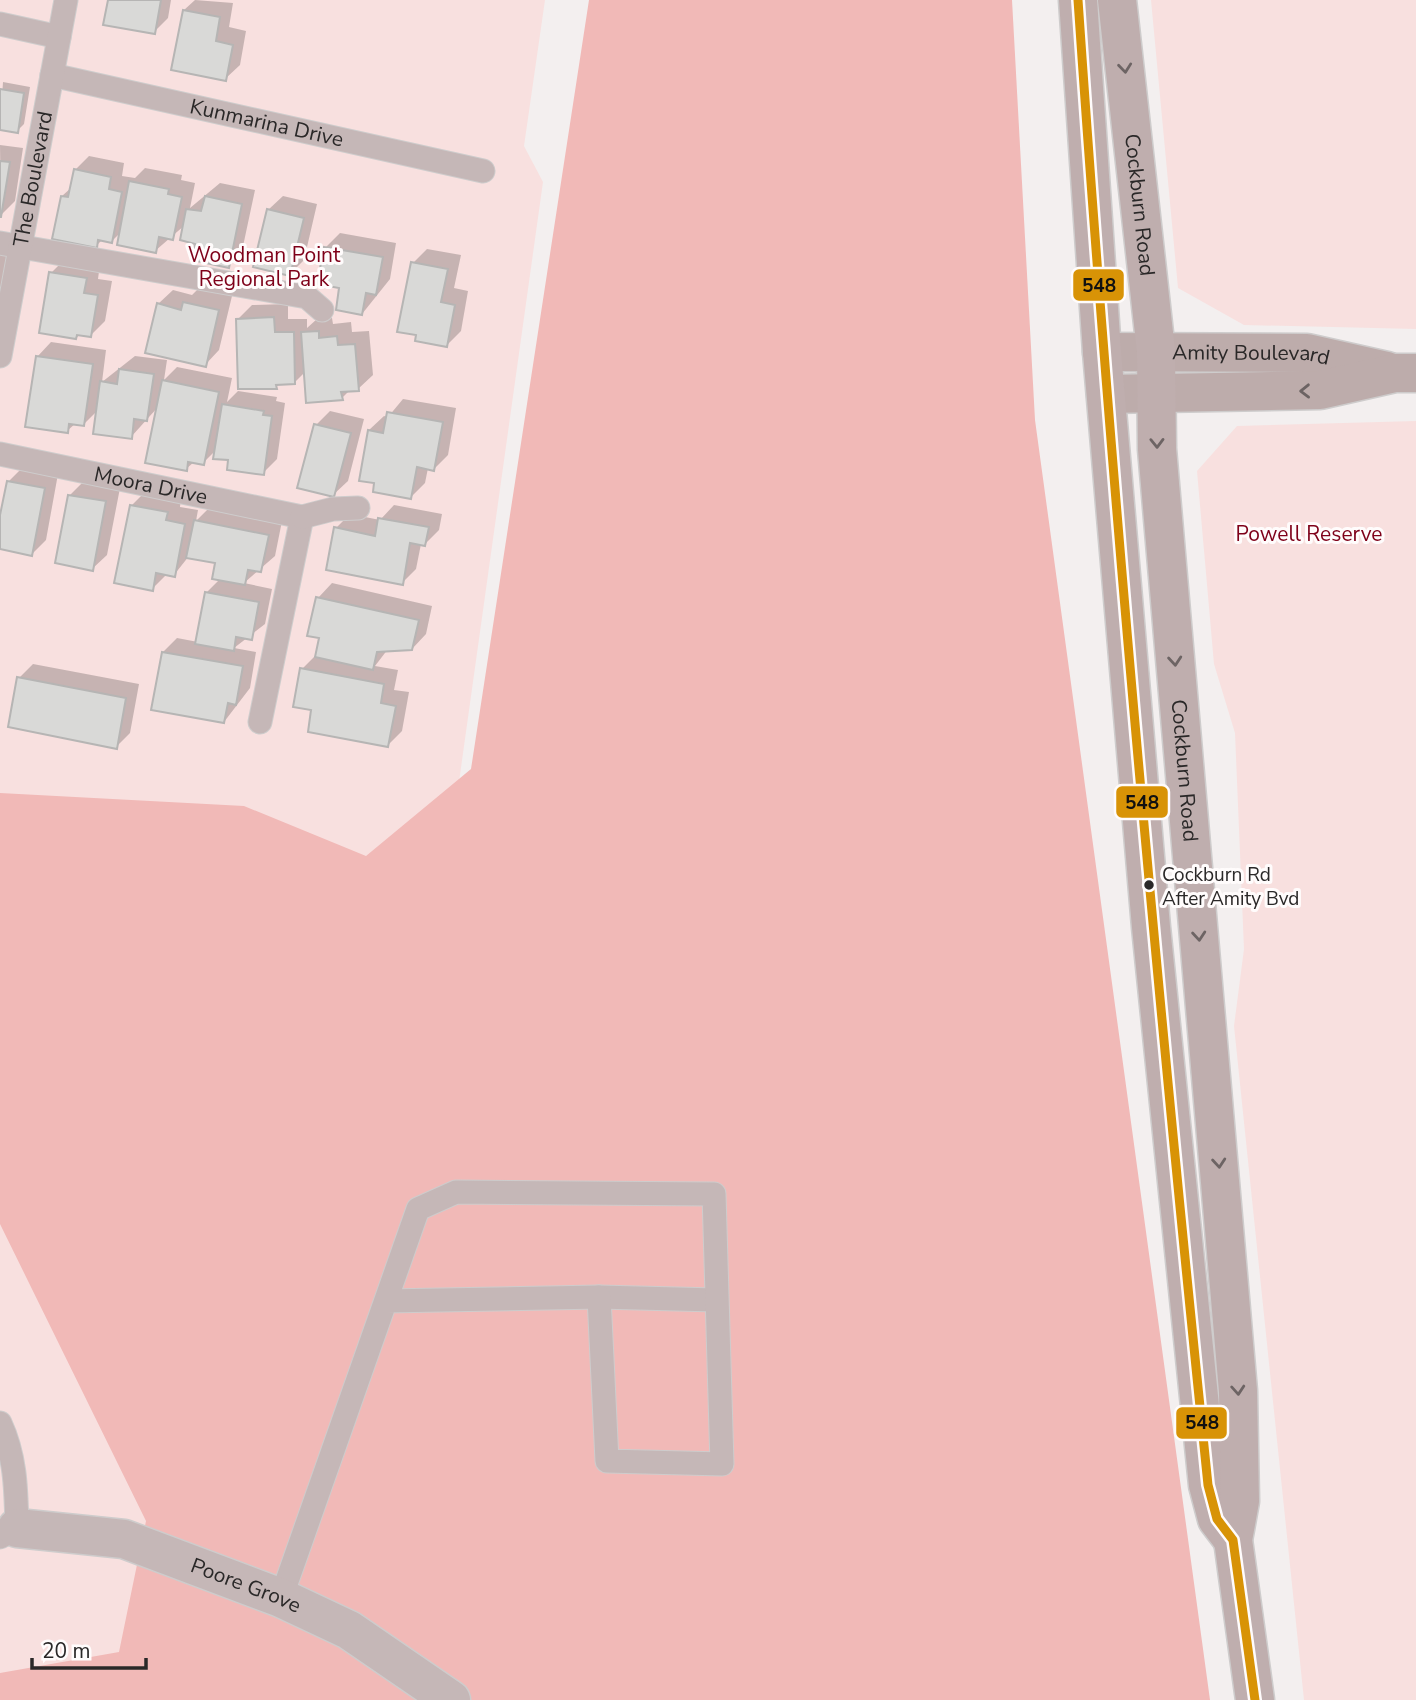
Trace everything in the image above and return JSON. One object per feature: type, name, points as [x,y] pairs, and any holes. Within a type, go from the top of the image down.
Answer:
[{"type":"main road","name":"Cockburn Road","points":[[1078,0],[1102,352],[1151,927],[1208,1485],[1217,1519],[1233,1540]]},
{"type":"main road","name":"Cockburn Road","points":[[1117,0],[1156,351],[1159,475],[1238,1391],[1240,1501],[1233,1540],[1255,1700]]},
{"type":"street","name":"Amity Boulevard","points":[[1102,352],[1307,353],[1406,373]]},
{"type":"street","name":"Amity Boulevard","points":[[1106,394],[1320,390],[1406,373]]},
{"type":"street","name":"Poore Grove","points":[[8,1532],[124,1539],[281,1598],[349,1630],[451,1700]]},
{"type":"lane","name":"The Boulevard","points":[[0,356],[10,245],[52,75],[66,0]]},
{"type":"lane","points":[[0,24],[59,37]]},
{"type":"lane","name":"Kunmarina Drive","points":[[52,75],[483,171]]},
{"type":"lane","points":[[10,245],[307,297],[322,310]]},
{"type":"lane","name":"Moora Drive","points":[[0,454],[302,517],[333,509],[358,508]]},
{"type":"lane","points":[[260,722],[302,517]]},
{"type":"lane","points":[[281,1598],[347,1403],[418,1209],[456,1192],[714,1194],[722,1464],[607,1461],[599,1297]]},
{"type":"lane","points":[[386,1301],[599,1297],[716,1300]]},
{"type":"lane","points":[[0,1423],[7,1438],[16,1476],[8,1532]]},
{"type":"green space","name":"Woodman Point Regional Park","points":[[0,0],[545,0],[524,146],[543,182],[458,789],[1142,1551],[0,1700]]},
{"type":"green space","points":[[1151,0],[1416,0],[1416,329],[1244,325],[1178,288]]},
{"type":"green space","name":"Powell Reserve","points":[[1416,421],[1416,1700],[1304,1700],[1234,1026],[1244,949],[1235,733],[1214,664],[1197,471],[1237,426]]},
{"type":"shaded area","points":[[589,0],[1012,0],[1035,420],[1210,1700],[0,1700],[0,1673],[119,1652],[146,1521],[0,1224],[0,793],[244,806],[366,856],[471,769]]},
{"type":"building","points":[[108,0],[161,0],[155,34],[103,25]]},
{"type":"building","points":[[183,10],[220,17],[216,41],[233,45],[226,81],[171,70]]},
{"type":"building","points":[[0,89],[24,93],[18,133],[0,130]]},
{"type":"building","points":[[0,161],[10,162],[1,217],[0,217]]},
{"type":"building","points":[[74,169],[111,177],[109,189],[122,192],[112,243],[98,240],[97,248],[52,239],[61,196],[68,197]]},
{"type":"building","points":[[129,181],[169,189],[168,194],[182,197],[173,240],[159,237],[156,253],[117,245]]},
{"type":"building","points":[[205,196],[242,204],[229,268],[192,260],[195,244],[180,240],[186,209],[201,211]]},
{"type":"building","points":[[267,209],[304,218],[290,276],[253,267]]},
{"type":"building","points":[[324,247],[383,257],[376,295],[366,293],[362,315],[336,310],[339,288],[317,284]]},
{"type":"building","points":[[411,262],[448,269],[441,302],[455,305],[447,347],[415,341],[416,335],[397,332]]},
{"type":"building","points":[[49,272],[87,278],[84,293],[98,295],[91,337],[77,335],[76,339],[39,333]]},
{"type":"building","points":[[183,302],[219,310],[206,367],[145,353],[157,303],[181,310]]},
{"type":"building","points":[[274,317],[275,332],[294,332],[295,384],[276,385],[277,389],[238,389],[236,319]]},
{"type":"building","points":[[319,331],[319,338],[337,336],[338,345],[355,344],[359,391],[341,392],[343,400],[306,403],[301,332]]},
{"type":"building","points":[[36,356],[93,364],[84,426],[69,424],[68,433],[25,427]]},
{"type":"building","points":[[119,369],[154,374],[147,421],[134,419],[132,439],[93,434],[100,381],[117,384]]},
{"type":"building","points":[[162,380],[219,392],[204,465],[188,462],[187,471],[145,463]]},
{"type":"building","points":[[222,404],[264,411],[263,415],[272,416],[264,475],[227,470],[228,460],[213,459]]},
{"type":"building","points":[[387,412],[443,422],[434,471],[417,467],[411,499],[373,492],[374,483],[359,481],[368,430],[383,433]]},
{"type":"building","points":[[314,424],[351,433],[334,497],[297,488]]},
{"type":"building","points":[[7,481],[45,488],[32,556],[0,549],[0,515]]},
{"type":"building","points":[[68,495],[106,501],[93,571],[55,563]]},
{"type":"building","points":[[130,505],[168,512],[166,520],[185,524],[175,577],[156,573],[153,591],[114,583]]},
{"type":"building","points":[[378,518],[429,527],[425,546],[410,543],[403,585],[326,570],[334,527],[375,536]]},
{"type":"building","points":[[194,520],[269,535],[261,572],[248,570],[245,585],[212,579],[215,563],[186,558]]},
{"type":"building","points":[[205,592],[259,602],[252,640],[236,637],[234,651],[195,644]]},
{"type":"building","points":[[316,597],[419,620],[412,650],[377,652],[373,670],[315,657],[319,638],[307,636]]},
{"type":"building","points":[[162,652],[243,666],[236,705],[228,703],[224,723],[151,710]]},
{"type":"building","points":[[300,668],[384,684],[381,703],[396,706],[388,747],[308,732],[311,710],[293,707]]},
{"type":"building","points":[[17,677],[126,698],[117,749],[8,727]]},
{"type":"transit line","name":"548","points":[[1078,0],[1105,372],[1137,743],[1208,1485],[1217,1519],[1233,1540],[1255,1700]]},
{"type":"place","name":"Cockburn Rd After Amity Bvd","points":[[1149,885]]}]
